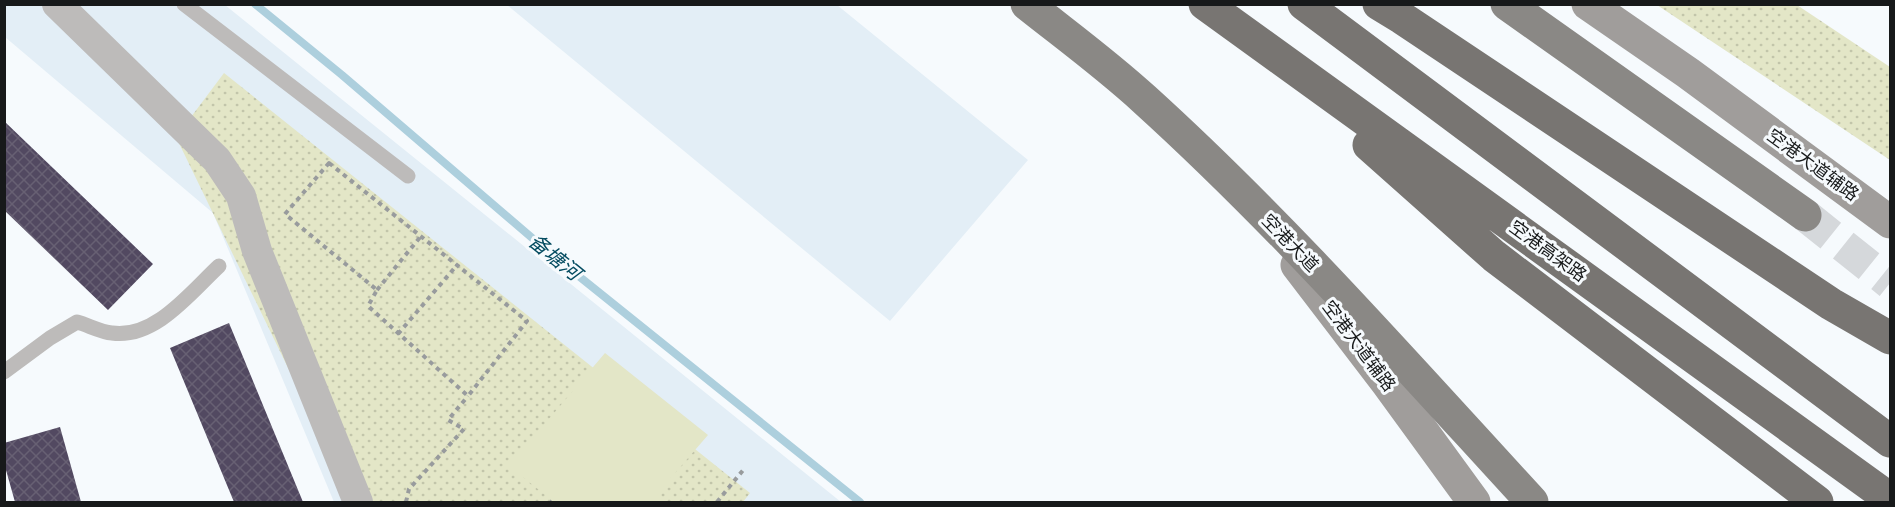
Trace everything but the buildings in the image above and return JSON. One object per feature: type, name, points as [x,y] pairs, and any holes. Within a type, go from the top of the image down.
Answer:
[{"type":"highway","name":"空港高架路","points":[[1205,4],[1890,499]]},
{"type":"highway","points":[[1304,4],[1890,441]]},
{"type":"highway","points":[[1379,4],[1831,304],[1890,338]]},
{"type":"highway","points":[[1234,24],[1494,256],[1817,502]]},
{"type":"main road","name":"空港大道","points":[[1027,4],[1142,98],[1241,192],[1532,502]]},
{"type":"main road","points":[[1507,4],[1805,215]]},
{"type":"main road","name":"空港大道辅路","points":[[1588,4],[1688,73],[1890,222]]},
{"type":"main road","name":"空港大道辅路","points":[[1241,192],[1388,384],[1474,502]]},
{"type":"street","points":[[57,4],[217,160],[241,196],[256,251],[358,502]]},
{"type":"lane","points":[[184,4],[408,176]]},
{"type":"lane","points":[[4,372],[50,338],[77,322],[113,333],[142,331],[163,318],[219,266]]},
{"type":"path","points":[[377,290],[285,214],[329,163],[527,321],[448,420],[464,429],[409,489],[406,502]]},
{"type":"path","points":[[421,236],[377,290],[368,306],[468,396]]},
{"type":"path","points":[[398,333],[457,265]]},
{"type":"path","points":[[717,502],[744,470]]},
{"type":"shaded area","points":[[4,5],[225,5],[841,502],[334,502],[213,213],[5,37]]},
{"type":"shaded area","points":[[507,5],[837,5],[1028,160],[890,321]]},
{"type":"green space","points":[[1657,5],[1797,5],[1890,67],[1890,160]]},
{"type":"green space","points":[[224,73],[750,493],[743,502],[353,502],[176,137]]},
{"type":"green space","points":[[605,353],[708,435],[657,494],[664,502],[554,502],[509,466]]},
{"type":"waterway","name":"备塘河","points":[[255,4],[342,75],[545,249],[860,502]]},
{"type":"tunnel","points":[[1805,215],[1890,283]]}]
